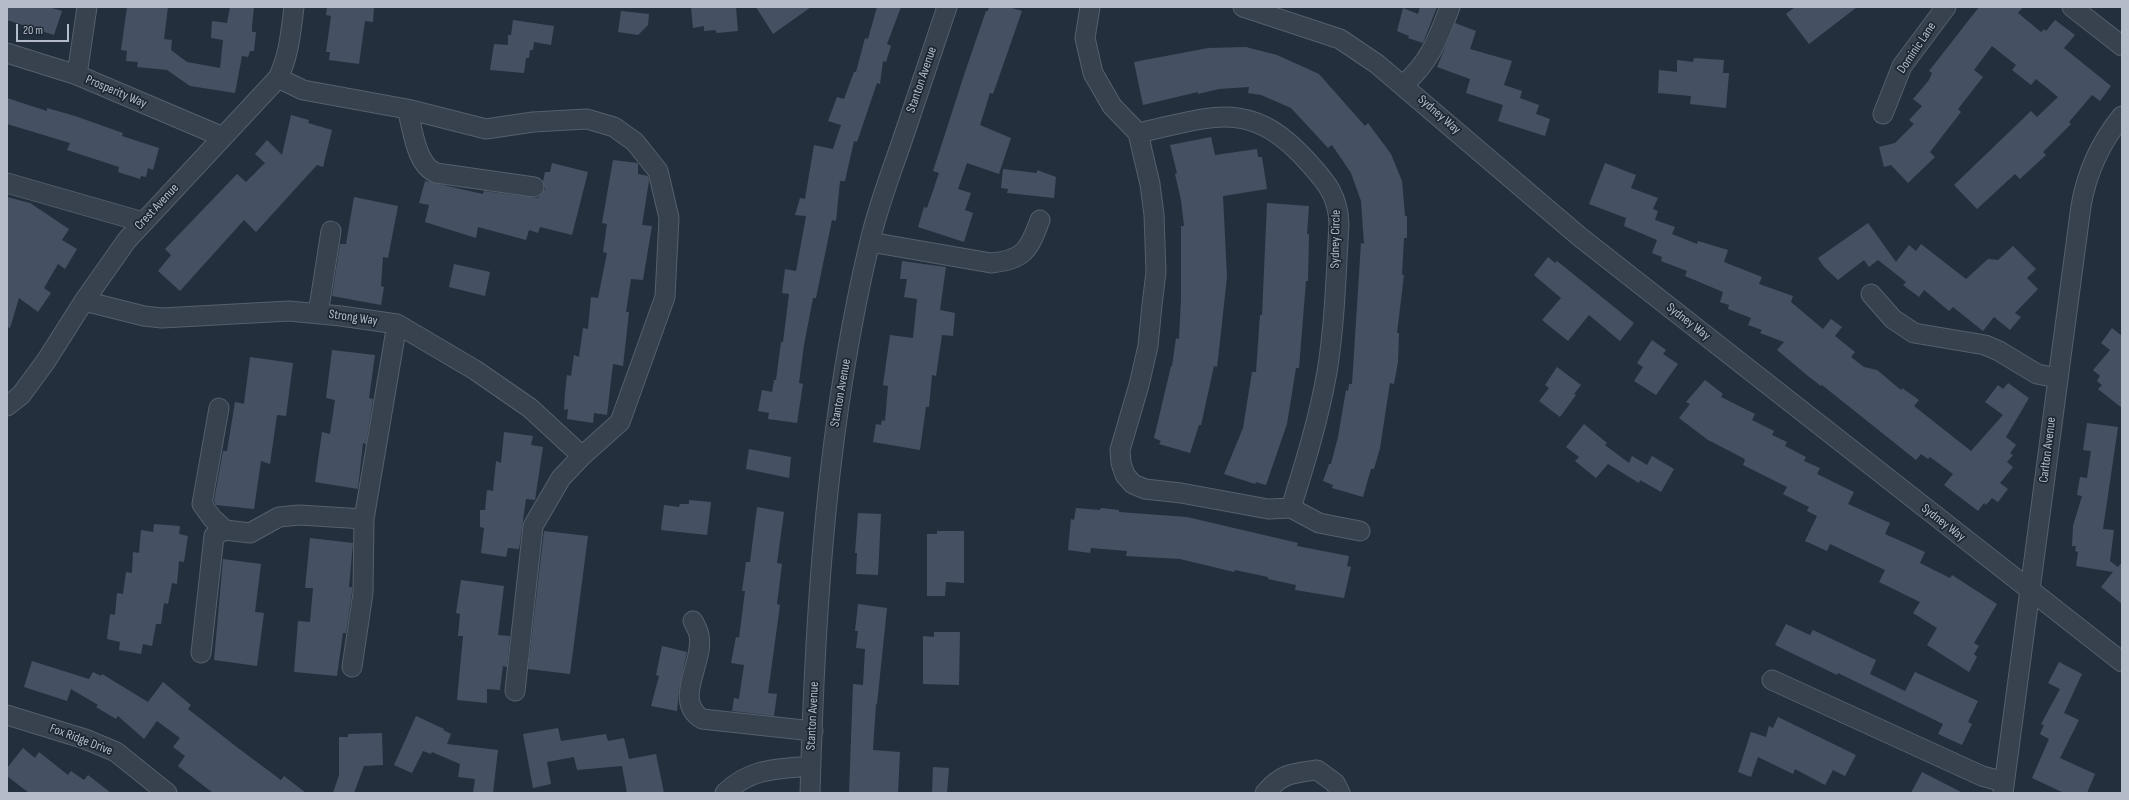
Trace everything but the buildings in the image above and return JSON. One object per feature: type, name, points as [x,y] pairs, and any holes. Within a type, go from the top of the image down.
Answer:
[{"type":"street","points":[[77,75],[87,7]]},
{"type":"street","name":"Crest Avenue","points":[[7,406],[21,395],[46,361],[84,301],[127,240],[278,78],[283,68],[289,46],[294,7]]},
{"type":"street","name":"Stanton Avenue","points":[[810,793],[825,517],[833,444],[851,337],[870,242],[883,195],[947,7]]},
{"type":"street","points":[[1090,7],[1086,38],[1093,73],[1112,106],[1138,133],[1150,184],[1154,215],[1156,272],[1148,346],[1139,385],[1120,450],[1121,463],[1125,475],[1133,484],[1145,489],[1181,492],[1268,509],[1291,508],[1319,523],[1360,531]]},
{"type":"street","name":"Sydney Way","points":[[1244,7],[1340,39],[1404,84],[1580,237],[2122,662]]},
{"type":"street","points":[[1404,84],[1417,73],[1432,53],[1450,7]]},
{"type":"street","name":"Dominic Lane","points":[[1883,114],[1902,66],[1946,7]]},
{"type":"street","points":[[2072,7],[2122,46]]},
{"type":"street","name":"Prosperity Way","points":[[7,53],[77,75],[223,137]]},
{"type":"street","points":[[278,78],[302,90],[407,108],[486,130],[533,122],[587,118],[614,127],[635,142],[658,171],[669,218],[665,297],[620,422],[582,456],[561,478],[533,526],[515,691]]},
{"type":"street","points":[[407,108],[420,156],[428,169],[436,173],[534,187]]},
{"type":"street","name":"Sydney Circle","points":[[1138,133],[1213,117],[1229,116],[1248,119],[1268,127],[1294,146],[1327,183],[1334,196],[1339,209],[1339,224],[1332,332],[1327,373],[1307,457],[1291,508]]},
{"type":"street","name":"Carlton Avenue","points":[[2004,788],[2057,378],[2083,191],[2091,165],[2102,143],[2122,116]]},
{"type":"street","points":[[7,183],[143,222]]},
{"type":"street","points":[[870,242],[991,263],[1010,261],[1026,250],[1040,220]]},
{"type":"street","points":[[318,314],[331,231]]},
{"type":"street","points":[[1871,294],[1893,319],[1914,333],[1985,346],[1999,351],[2037,374],[2057,378]]},
{"type":"street","name":"Strong Way","points":[[84,301],[144,316],[162,318],[289,311],[397,324],[475,370],[530,408],[582,456]]},
{"type":"street","points":[[352,667],[363,593],[364,520],[397,324]]},
{"type":"street","points":[[219,408],[202,504],[212,518],[225,530]]},
{"type":"street","points":[[201,654],[214,536],[225,530],[250,533],[279,517],[299,516],[364,520]]},
{"type":"street","points":[[693,621],[699,636],[697,659],[688,695],[695,715],[702,719],[813,731]]},
{"type":"street","points":[[1772,680],[1982,776],[2004,788]]},
{"type":"street","name":"Fox Ridge Drive","points":[[7,715],[85,739],[116,752],[167,793]]},
{"type":"street","points":[[725,793],[750,774],[778,768],[811,766]]},
{"type":"street","points":[[1265,793],[1275,781],[1290,773],[1318,770],[1334,783],[1340,793]]}]
